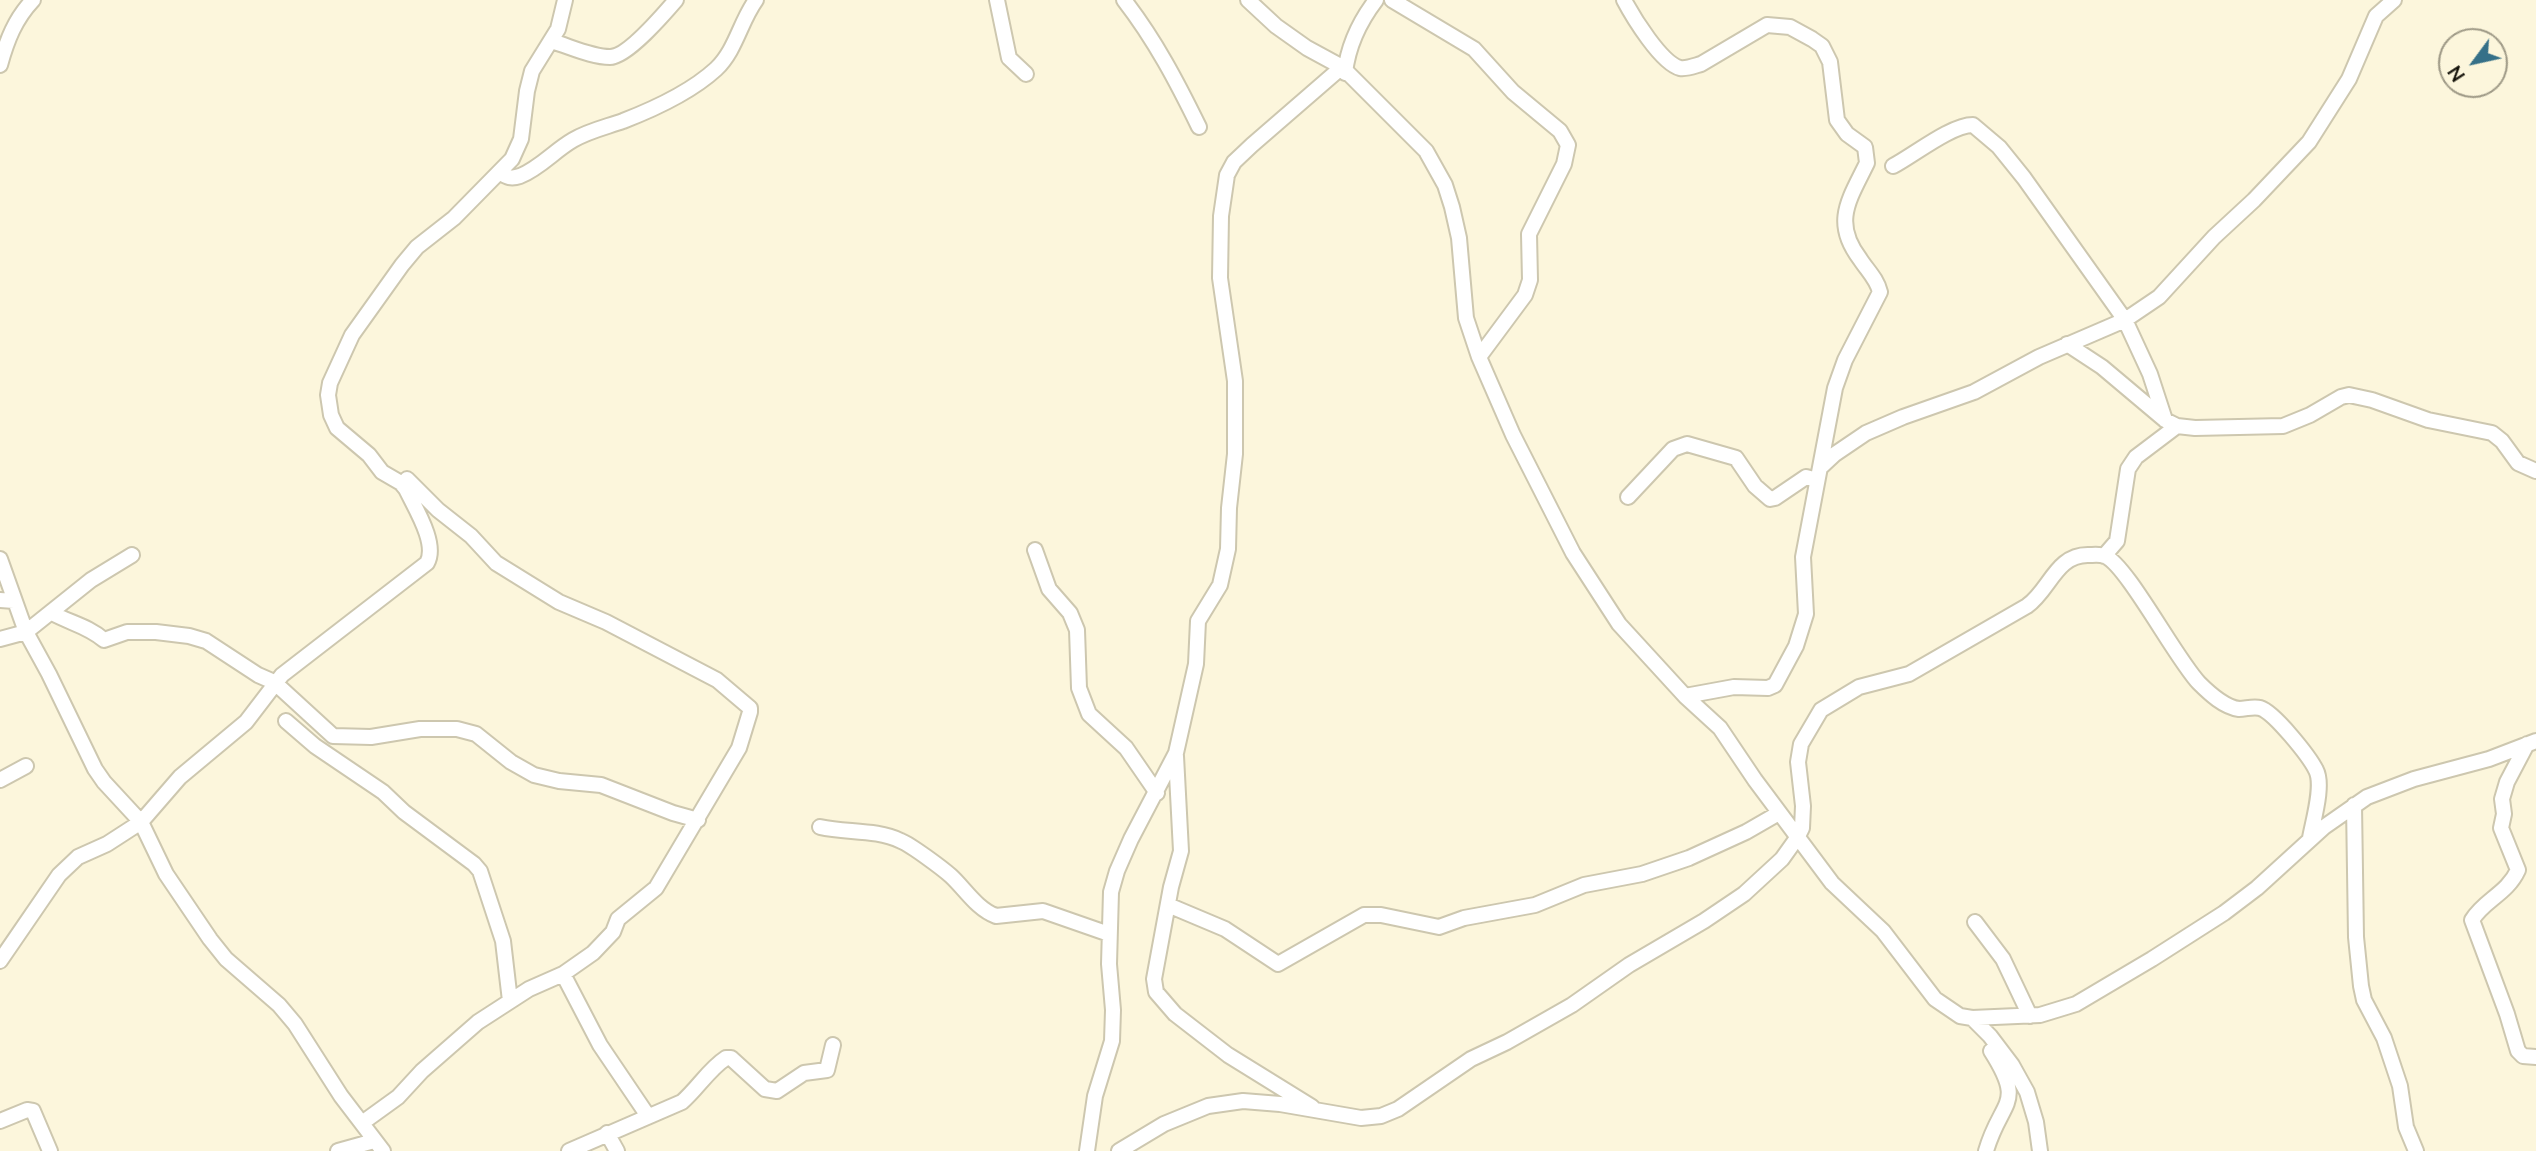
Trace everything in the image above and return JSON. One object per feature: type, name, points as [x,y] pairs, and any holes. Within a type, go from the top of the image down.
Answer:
[{"type":"street","points":[[0,65],[2,46],[21,14],[33,0]]},
{"type":"street","points":[[362,1123],[398,1097],[422,1071],[478,1022],[529,989],[563,974],[593,953],[613,932],[618,919],[656,888],[739,748],[750,712],[746,702],[717,680],[606,622],[559,602],[514,576],[496,563],[471,536],[420,495],[408,479],[372,458],[337,428],[331,415],[328,395],[330,383],[349,339],[417,247],[454,218],[500,173],[518,148],[532,71],[558,29],[565,0]]},
{"type":"street","points":[[551,41],[602,56],[619,55],[676,0]]},
{"type":"street","points":[[500,173],[509,178],[517,177],[575,139],[667,100],[708,76],[728,55],[748,11],[756,0]]},
{"type":"street","points":[[997,0],[1009,58],[1026,74]]},
{"type":"street","points":[[1124,0],[1148,30],[1199,127]]},
{"type":"street","points":[[1248,0],[1276,26],[1343,70],[1426,151],[1445,185],[1459,238],[1466,318],[1479,357],[1513,435],[1573,553],[1619,624],[1685,696],[1720,728],[1797,838],[1845,897],[1883,931],[1927,990],[1942,1005],[1966,1017],[2001,1049],[2027,1092],[2036,1122],[2040,1151]]},
{"type":"street","points":[[1087,1151],[1096,1096],[1112,1041],[1113,1010],[1109,964],[1111,892],[1131,839],[1176,753],[1196,664],[1198,621],[1222,578],[1228,549],[1235,454],[1235,381],[1220,278],[1221,216],[1227,175],[1234,162],[1252,145],[1343,70],[1359,26],[1376,0]]},
{"type":"street","points":[[1392,0],[1474,49],[1513,92],[1560,131],[1568,145],[1564,163],[1529,233],[1530,280],[1525,295],[1479,357]]},
{"type":"street","points":[[1624,0],[1664,58],[1678,68],[1701,64],[1766,25],[1790,27],[1822,46],[1832,70],[1834,107],[1838,120],[1847,134],[1864,147],[1867,156],[1867,163],[1846,206],[1846,234],[1857,256],[1879,284],[1881,292],[1845,360],[1835,388],[1804,557],[1806,614],[1796,646],[1775,685],[1768,688],[1734,687],[1685,696]]},
{"type":"street","points":[[1628,498],[1673,449],[1687,444],[1736,458],[1755,486],[1770,499],[1775,498],[1806,477],[1818,474],[1835,454],[1866,433],[1974,392],[2067,344],[2125,320],[2159,297],[2214,237],[2254,200],[2309,142],[2349,79],[2376,16],[2395,0]]},
{"type":"street","points":[[1894,166],[1945,135],[1968,125],[1973,125],[1999,147],[2024,177],[2125,320],[2171,423]]},
{"type":"street","points":[[2067,344],[2110,374],[2171,423],[2195,428],[2283,426],[2349,395],[2372,400],[2428,421],[2492,433],[2518,463],[2536,471]]},
{"type":"street","points":[[2104,556],[2117,541],[2128,469],[2136,457],[2171,423]]},
{"type":"street","points":[[0,961],[69,864],[141,822],[180,777],[246,722],[274,682],[424,567],[429,559],[430,544],[406,489],[382,472],[372,458]]},
{"type":"street","points":[[1035,550],[1049,589],[1070,613],[1077,630],[1079,688],[1089,714],[1126,748],[1157,793]]},
{"type":"street","points":[[0,639],[26,632],[91,580],[132,555]]},
{"type":"street","points":[[1119,1151],[1164,1124],[1208,1106],[1243,1101],[1361,1118],[1381,1116],[1398,1109],[1471,1059],[1573,1005],[1629,965],[1734,901],[1782,859],[1797,838],[1803,819],[1798,762],[1801,744],[1821,710],[1859,687],[1909,674],[2027,606],[2041,594],[2060,565],[2069,558],[2080,555],[2104,556],[2114,563],[2182,663],[2201,685],[2230,707],[2258,707],[2282,725],[2317,771],[2318,793],[2310,838]]},
{"type":"street","points":[[0,559],[7,600],[50,674],[95,769],[141,822],[166,874],[210,939],[226,959],[279,1005],[295,1024],[331,1082],[379,1146],[338,1151]]},
{"type":"street","points":[[52,613],[87,627],[104,640],[127,632],[156,632],[206,641],[258,675],[274,682],[333,736],[371,737],[420,729],[457,729],[475,734],[511,762],[534,775],[559,781],[601,785],[698,820]]},
{"type":"street","points":[[286,721],[315,746],[383,792],[404,812],[480,871],[503,941],[510,1001]]},
{"type":"street","points":[[1966,1017],[2030,1016],[2076,1004],[2177,943],[2257,888],[2310,838],[2354,805],[2391,786],[2489,759],[2532,742]]},
{"type":"street","points":[[2532,742],[2507,782],[2502,799],[2504,814],[2501,828],[2518,870],[2503,892],[2472,919],[2518,1051],[2524,1056],[2536,1057]]},
{"type":"street","points":[[1176,753],[1181,850],[1154,979],[1156,992],[1163,1003],[1228,1055],[1320,1111]]},
{"type":"street","points":[[0,780],[26,766]]},
{"type":"street","points":[[2354,805],[2356,937],[2361,986],[2364,1000],[2384,1038],[2400,1086],[2410,1147]]},
{"type":"street","points":[[1168,905],[1225,929],[1278,964],[1364,915],[1381,915],[1439,927],[1464,918],[1535,905],[1584,885],[1642,874],[1689,858],[1746,832],[1779,813]]},
{"type":"street","points":[[820,827],[862,831],[902,841],[950,874],[977,903],[996,916],[1043,911],[1109,934]]},
{"type":"street","points":[[1975,922],[2003,959],[2030,1016]]},
{"type":"street","points":[[563,974],[600,1045],[648,1116]]},
{"type":"street","points":[[1966,1017],[2006,1074],[2010,1087],[2007,1103],[1990,1136],[1986,1151]]},
{"type":"street","points":[[569,1151],[682,1102],[695,1091],[714,1067],[726,1058],[732,1058],[765,1089],[777,1091],[804,1073],[827,1070],[833,1045]]},
{"type":"street","points":[[0,1121],[31,1109],[36,1113],[50,1151]]},
{"type":"street","points":[[607,1133],[617,1151]]}]
